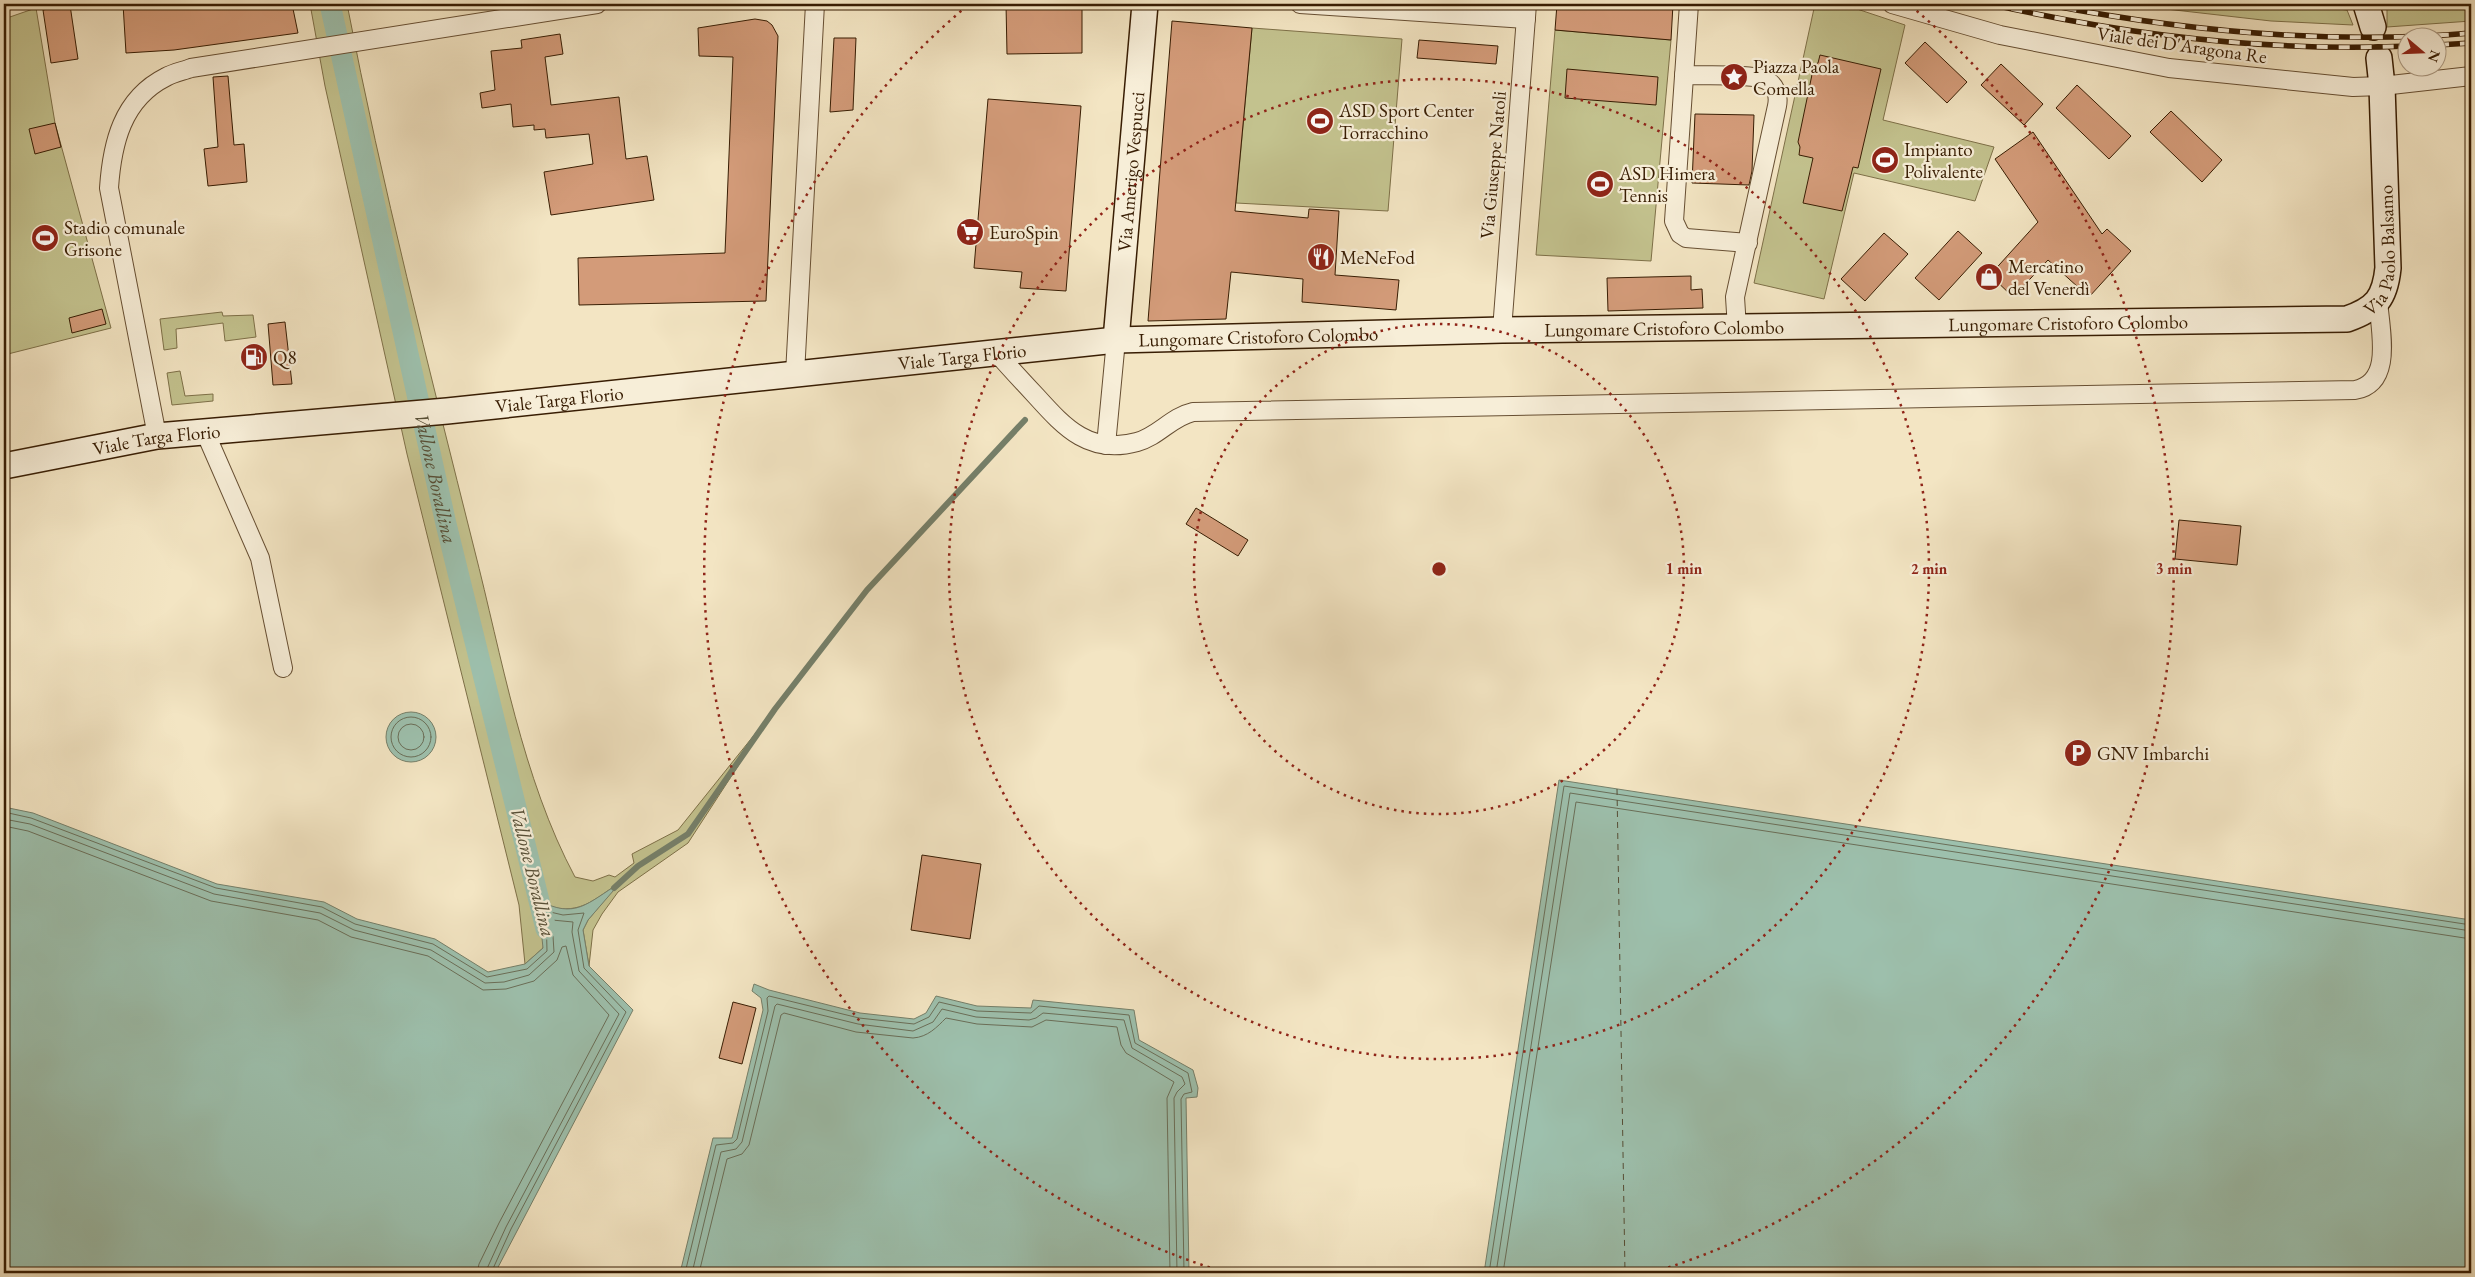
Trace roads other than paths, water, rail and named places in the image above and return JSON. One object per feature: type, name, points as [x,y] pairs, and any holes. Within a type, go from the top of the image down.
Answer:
[{"type":"street","points":[[157,436],[109,188],[111,157],[116,135],[128,114],[146,90],[166,77],[191,68],[597,4]]},
{"type":"street","points":[[795,374],[815,4]]},
{"type":"street","name":"Via Amerigo Vespucci","points":[[1116,340],[1145,4]]},
{"type":"street","points":[[1300,4],[1527,12]]},
{"type":"street","points":[[1689,4],[1674,221],[1676,228],[1686,238],[1748,243]]},
{"type":"street","name":"Viale dei D'Aragona Re","points":[[1892,4],[1917,8],[2000,35],[2169,68],[2344,86],[2382,86],[2471,76]]},
{"type":"street","name":"Via Giuseppe Natoli","points":[[1502,330],[1527,12]]},
{"type":"street","name":"Via Paolo Balsamo","points":[[2211,319],[2347,319],[2366,313],[2378,300],[2386,286],[2388,268],[2382,86],[2379,58]]},
{"type":"street","points":[[1684,75],[1758,78],[1770,83],[1777,94],[1777,106],[1736,297],[1737,328]]},
{"type":"street","points":[[996,352],[1064,426],[1088,440],[1106,445],[1139,442],[1151,437],[1172,420],[1193,412],[2355,390],[2371,385],[2380,371],[2378,300]]},
{"type":"street","name":"Lungomare Cristoforo Colombo","points":[[1116,340],[1502,330],[1737,328],[2211,319]]},
{"type":"street","points":[[1106,445],[1116,340]]},
{"type":"street","name":"Viale Targa Florio","points":[[4,466],[157,436],[448,411],[1116,340]]},
{"type":"street","points":[[205,432],[260,558],[283,668]]},
{"type":"water","points":[[411,712],[425,716],[432,723],[436,737],[432,751],[425,758],[411,762],[397,758],[390,751],[386,737],[390,723],[397,716]]},
{"type":"water","points":[[1559,780],[2471,920],[2471,1273],[1484,1273]]},
{"type":"water","points":[[4,807],[33,813],[217,884],[324,902],[357,919],[435,939],[488,972],[525,964],[543,948],[538,900],[562,909],[572,909],[590,902],[620,883],[588,920],[583,930],[589,966],[633,1010],[495,1273],[4,1273]]},
{"type":"water","points":[[754,984],[769,990],[860,1013],[914,1019],[926,1013],[936,996],[977,1006],[1031,1008],[1033,1000],[1134,1010],[1139,1040],[1193,1070],[1198,1088],[1197,1097],[1186,1098],[1189,1273],[680,1273],[713,1138],[732,1138],[763,1010],[761,998],[752,991]]},
{"type":"waterway","name":"Vallone Borallina","points":[[330,4],[446,524],[546,929]]},
{"type":"waterway","points":[[614,888],[638,866],[688,834],[775,709],[867,590],[1025,420]]},
{"type":"railway","points":[[1990,4],[2093,24],[2198,39],[2250,44],[2303,46],[2398,46]]},
{"type":"railway","points":[[2044,4],[2150,22],[2257,33],[2364,37],[2471,33]]},
{"type":"railway","points":[[2448,44],[2471,43]]},
{"type":"place","name":"Piazza Paola Comella","points":[[1734,77]]},
{"type":"place","name":"ASD Sport Center Torracchino","points":[[1320,121]]},
{"type":"place","name":"Impianto Polivalente","points":[[1885,160]]},
{"type":"place","name":"ASD Himera Tennis","points":[[1600,184]]},
{"type":"place","name":"EuroSpin","points":[[970,232]]},
{"type":"place","name":"Stadio comunale Grisone","points":[[45,238]]},
{"type":"place","name":"MeNeFod","points":[[1321,257]]},
{"type":"place","name":"Mercatino del Venerdì","points":[[1989,277]]},
{"type":"place","name":"Q8","points":[[254,357]]},
{"type":"place","name":"GNV Imbarchi","points":[[2078,753]]}]
